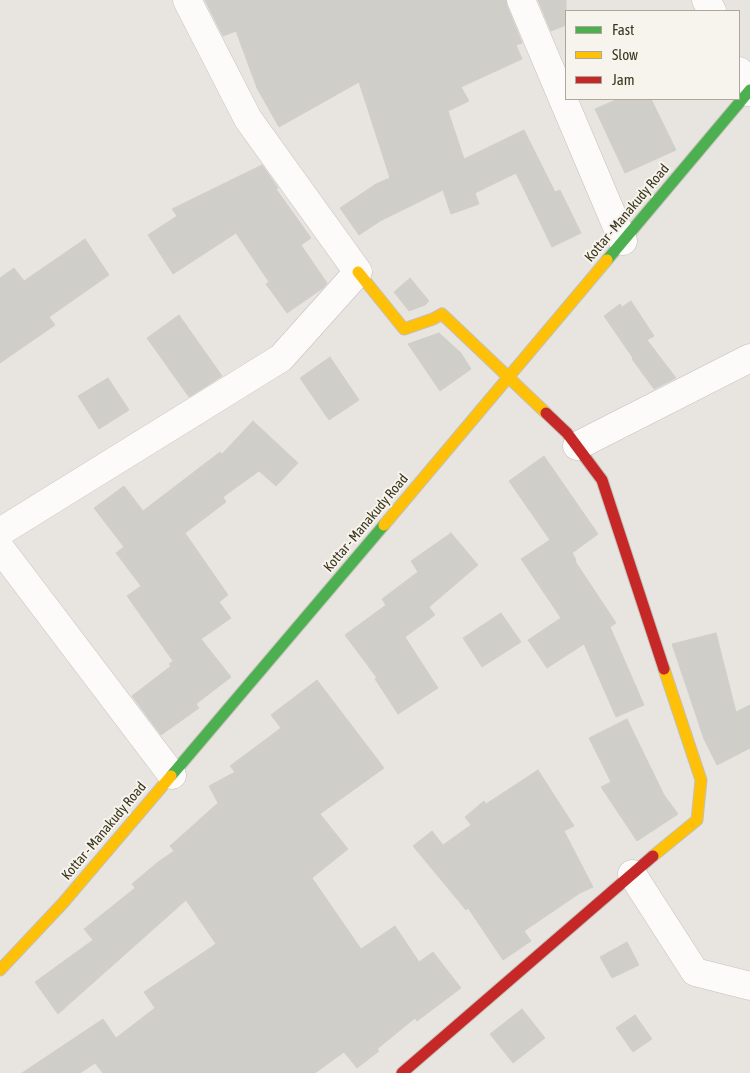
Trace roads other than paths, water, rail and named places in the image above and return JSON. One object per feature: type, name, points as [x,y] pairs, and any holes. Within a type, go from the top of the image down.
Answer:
[{"type":"main road","name":"Kottar - Manakudy Road","points":[[0,970],[63,903],[509,377],[623,241],[733,100]]},
{"type":"main road","points":[[358,272],[404,330],[442,314],[567,432],[602,480],[701,780],[697,820],[402,1073]]},
{"type":"street","points":[[0,532],[280,358],[358,272],[248,119],[187,0]]},
{"type":"street","points":[[521,0],[623,241]]},
{"type":"street","points":[[577,446],[750,358]]},
{"type":"street","points":[[0,548],[172,775]]},
{"type":"street","points":[[632,874],[695,972],[750,986]]}]
